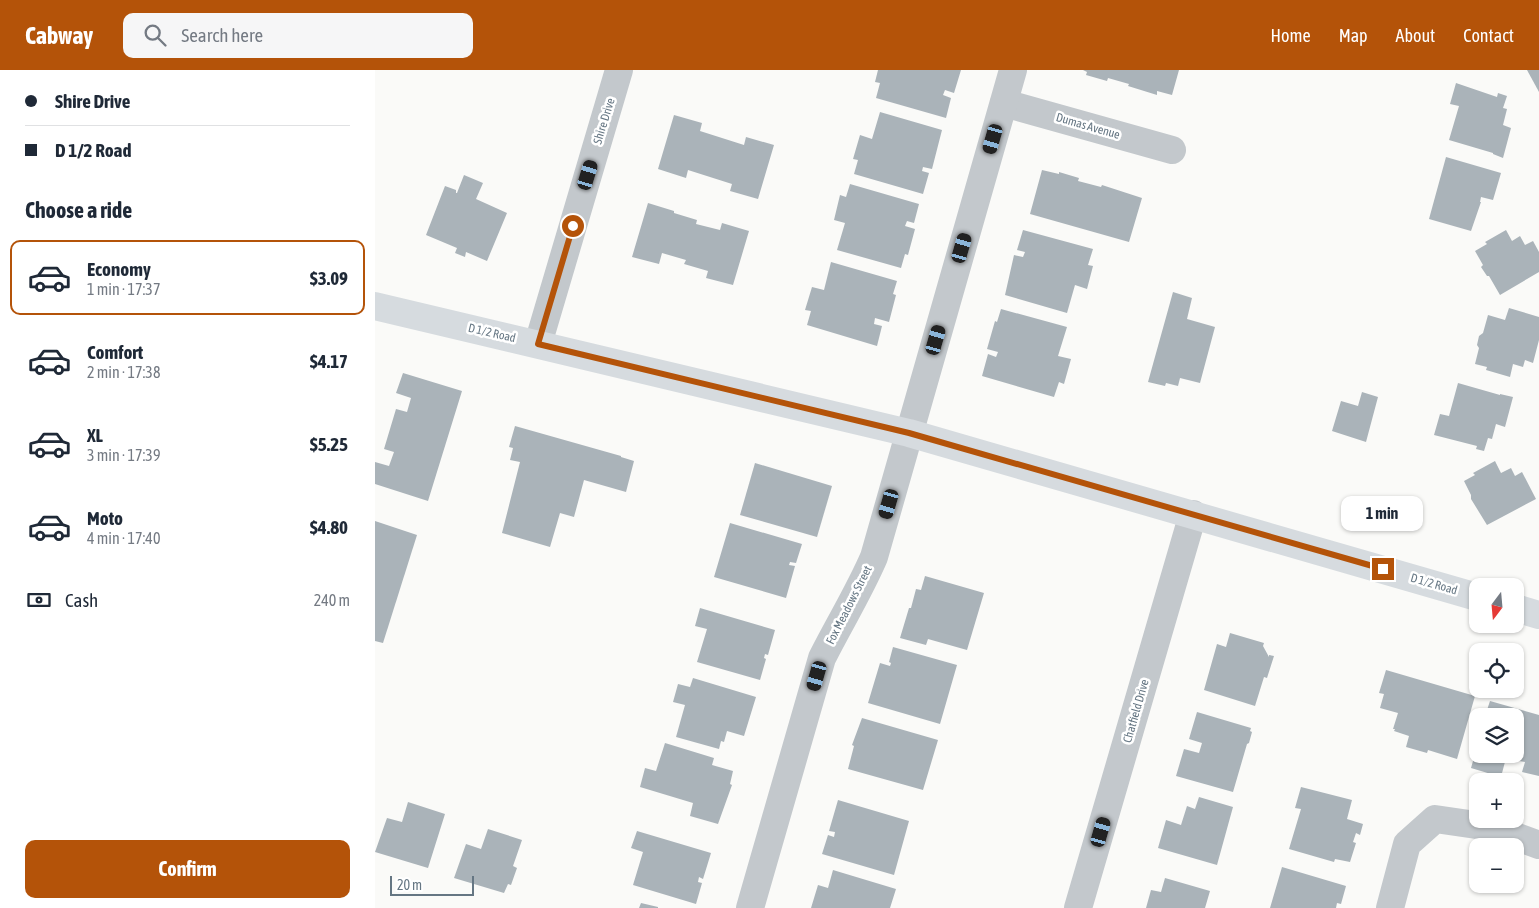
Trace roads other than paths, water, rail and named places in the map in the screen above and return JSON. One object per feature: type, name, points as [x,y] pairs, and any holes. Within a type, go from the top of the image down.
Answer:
[{"type":"main road","name":"D 1/2 Road","points":[[375,306],[909,433],[1469,595]]},
{"type":"main road","points":[[1524,611],[1539,615]]},
{"type":"street","name":"Shire Drive","points":[[538,344],[619,70]]},
{"type":"street","name":"Fox Meadows Street","points":[[750,908],[822,658],[874,557],[1013,70]]},
{"type":"street","name":"Dumas Avenue","points":[[1004,103],[1173,150]]},
{"type":"street","name":"Chatfield Drive","points":[[1079,908],[1193,514]]},
{"type":"street","points":[[1390,908],[1407,844],[1435,819],[1490,827],[1539,845]]}]
